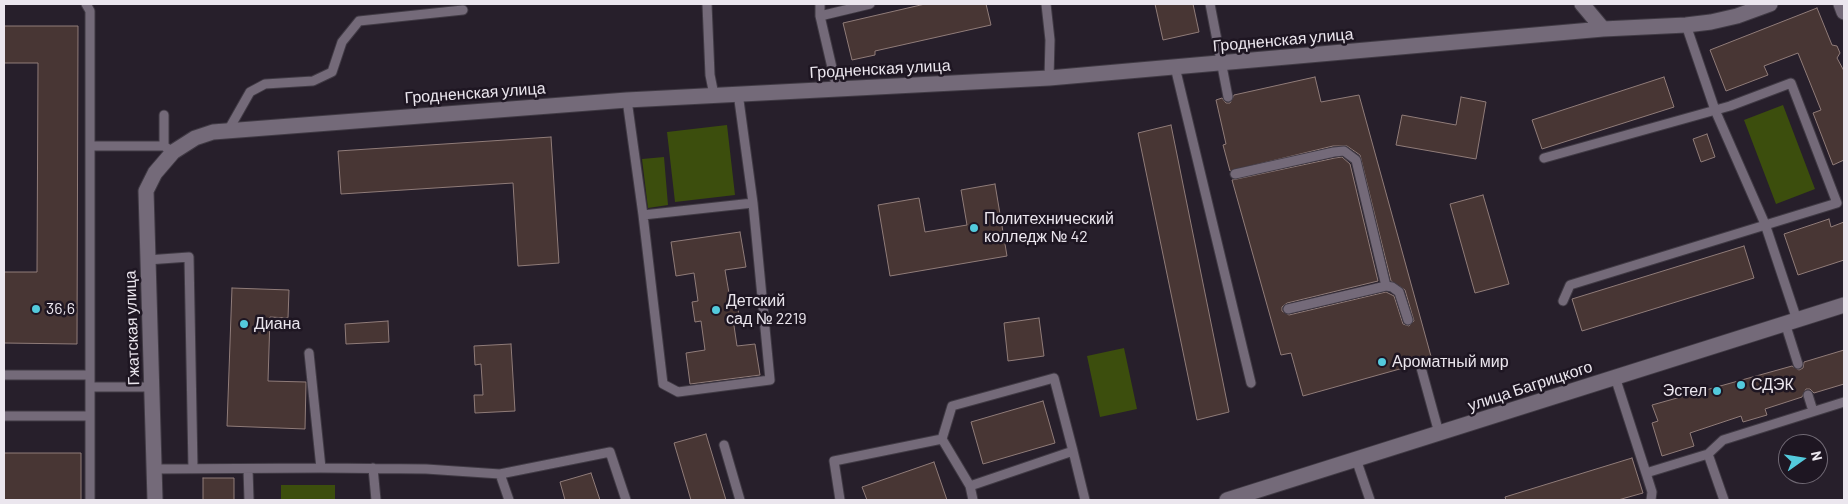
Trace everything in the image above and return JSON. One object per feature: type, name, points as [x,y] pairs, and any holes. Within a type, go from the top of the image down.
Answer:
[{"type":"street","points":[[1582,4],[1603,29]]},
{"type":"street","name":"Гродненская улица","points":[[168,153],[195,138],[229,129],[714,94],[1048,78],[1603,29],[1686,25],[1737,16],[1770,4]]},
{"type":"street","points":[[1841,4],[1844,12]]},
{"type":"street","name":"Гжатская улица","points":[[155,500],[146,191],[168,153]]},
{"type":"street","name":"улица Багрицкого","points":[[1227,500],[1844,305]]},
{"type":"lane","points":[[86,4],[90,11],[90,500]]},
{"type":"lane","points":[[707,4],[710,75],[714,94]]},
{"type":"lane","points":[[820,4],[820,16],[837,89]]},
{"type":"lane","points":[[820,16],[870,4]]},
{"type":"lane","points":[[1046,4],[1050,40],[1048,78]]},
{"type":"lane","points":[[1210,4],[1228,97]]},
{"type":"lane","points":[[229,129],[250,92],[264,84],[313,81],[332,72],[342,42],[359,21],[463,10]]},
{"type":"lane","points":[[1686,25],[1714,110],[1765,224],[1791,321],[1798,364]]},
{"type":"lane","points":[[1175,66],[1251,383]]},
{"type":"lane","points":[[1544,158],[1714,110],[1792,83],[1837,203],[1570,285],[1563,301]]},
{"type":"lane","points":[[627,100],[643,214],[663,384],[678,392],[770,380],[753,203],[738,93]]},
{"type":"lane","points":[[90,146],[168,153],[164,115]]},
{"type":"lane","points":[[1235,174],[1334,152],[1344,151],[1351,154],[1356,160],[1386,286]]},
{"type":"lane","points":[[643,214],[753,203]]},
{"type":"lane","points":[[147,260],[189,257],[193,469]]},
{"type":"lane","points":[[1288,309],[1386,286],[1399,292],[1408,320]]},
{"type":"lane","points":[[309,353],[320,468]]},
{"type":"lane","points":[[1420,364],[1439,433]]},
{"type":"lane","points":[[4,375],[90,375]]},
{"type":"lane","points":[[1615,377],[1652,492],[1651,500]]},
{"type":"lane","points":[[973,500],[970,486],[942,439],[952,406],[1054,378],[1085,500]]},
{"type":"lane","points":[[90,387],[151,387]]},
{"type":"lane","points":[[1808,395],[1813,411]]},
{"type":"lane","points":[[1646,472],[1708,454],[1723,440],[1844,402]]},
{"type":"lane","points":[[4,416],[90,416]]},
{"type":"lane","points":[[840,500],[834,461],[942,439]]},
{"type":"lane","points":[[724,445],[740,500]]},
{"type":"lane","points":[[970,486],[1073,451]]},
{"type":"lane","points":[[154,470],[373,468],[500,474],[610,452],[626,500]]},
{"type":"lane","points":[[1708,454],[1724,500]]},
{"type":"lane","points":[[1356,459],[1370,500]]},
{"type":"lane","points":[[373,468],[376,500]]},
{"type":"lane","points":[[248,469],[249,500]]},
{"type":"lane","points":[[500,474],[509,500]]},
{"type":"green space","points":[[1783,105],[1815,189],[1776,204],[1744,120]]},
{"type":"green space","points":[[727,125],[735,195],[675,202],[667,132]]},
{"type":"green space","points":[[664,157],[668,205],[648,208],[642,159]]},
{"type":"green space","points":[[1124,348],[1137,409],[1100,417],[1087,356]]},
{"type":"green space","points":[[281,485],[335,485],[335,500],[281,500]]},
{"type":"building","points":[[925,4],[986,4],[991,25],[875,51],[875,55],[852,60],[843,23]]},
{"type":"building","points":[[1155,4],[1193,4],[1199,32],[1163,40]]},
{"type":"building","points":[[1817,8],[1832,45],[1837,46],[1840,53],[1837,58],[1844,71],[1844,160],[1833,165],[1813,113],[1821,110],[1798,53],[1764,66],[1768,75],[1726,91],[1710,50]]},
{"type":"building","points":[[4,26],[78,26],[77,344],[4,343],[4,272],[37,272],[38,63],[4,63]]},
{"type":"building","points":[[1315,77],[1321,102],[1359,95],[1432,360],[1426,362],[1422,358],[1418,358],[1414,365],[1303,396],[1291,353],[1281,355],[1232,180],[1342,157],[1350,164],[1378,281],[1287,303],[1282,307],[1282,311],[1289,315],[1386,292],[1394,296],[1403,324],[1409,326],[1414,321],[1405,290],[1391,281],[1360,155],[1347,146],[1333,146],[1230,171],[1223,145],[1226,144],[1216,100],[1222,98],[1226,103],[1230,103],[1234,95]]},
{"type":"building","points":[[1664,77],[1674,107],[1542,149],[1532,120]]},
{"type":"building","points":[[1461,97],[1486,102],[1476,159],[1396,145],[1402,115],[1456,125]]},
{"type":"building","points":[[1171,125],[1229,412],[1197,420],[1138,133]]},
{"type":"building","points":[[1707,134],[1715,157],[1701,162],[1693,139]]},
{"type":"building","points":[[551,137],[559,263],[518,266],[513,183],[341,194],[338,151]]},
{"type":"building","name":"Политехнический колледж № 42","points":[[995,184],[1007,256],[890,276],[878,205],[919,198],[925,232],[967,225],[961,190]]},
{"type":"building","points":[[1483,195],[1509,284],[1475,293],[1450,204]]},
{"type":"building","points":[[1829,219],[1831,227],[1844,222],[1844,260],[1798,275],[1784,234]]},
{"type":"building","name":"Детский сад № 2219","points":[[740,232],[746,267],[725,270],[730,299],[737,298],[739,318],[733,319],[737,346],[755,344],[760,375],[690,384],[686,353],[705,350],[701,321],[695,322],[692,302],[698,301],[694,273],[676,276],[671,242]]},
{"type":"building","points":[[1744,246],[1754,278],[1582,331],[1572,299]]},
{"type":"building","points":[[232,288],[289,290],[288,318],[270,317],[268,381],[306,382],[305,429],[227,426]]},
{"type":"building","points":[[1039,318],[1044,356],[1008,361],[1004,323]]},
{"type":"building","points":[[388,321],[389,342],[346,344],[345,324]]},
{"type":"building","points":[[511,344],[515,411],[475,413],[474,395],[483,395],[481,364],[475,365],[474,346]]},
{"type":"building","points":[[1844,350],[1844,384],[1814,393],[1810,389],[1806,389],[1802,397],[1765,409],[1767,415],[1743,422],[1741,416],[1690,433],[1694,446],[1662,456],[1652,423],[1658,421],[1652,405],[1792,366],[1799,370],[1803,368],[1804,362]]},
{"type":"building","points":[[1043,401],[1055,443],[983,464],[971,422]]},
{"type":"building","points":[[706,434],[726,500],[691,500],[674,443]]},
{"type":"building","points":[[4,453],[81,453],[81,500],[4,500]]},
{"type":"building","points":[[1632,458],[1643,493],[1618,500],[1506,500],[1505,497]]},
{"type":"building","points":[[934,462],[947,500],[867,500],[862,487]]},
{"type":"building","points":[[591,473],[600,500],[565,500],[560,482]]},
{"type":"building","points":[[203,478],[234,478],[234,500],[203,500]]},
{"type":"place","name":"Политехнический колледж № 42","points":[[974,228]]},
{"type":"place","name":"36,6","points":[[36,309]]},
{"type":"place","name":"Детский сад № 2219","points":[[716,310]]},
{"type":"place","name":"Диана","points":[[244,324]]},
{"type":"place","name":"Ароматный мир","points":[[1382,362]]},
{"type":"place","name":"СДЭК","points":[[1741,385]]},
{"type":"place","name":"Эстел","points":[[1717,391]]}]
